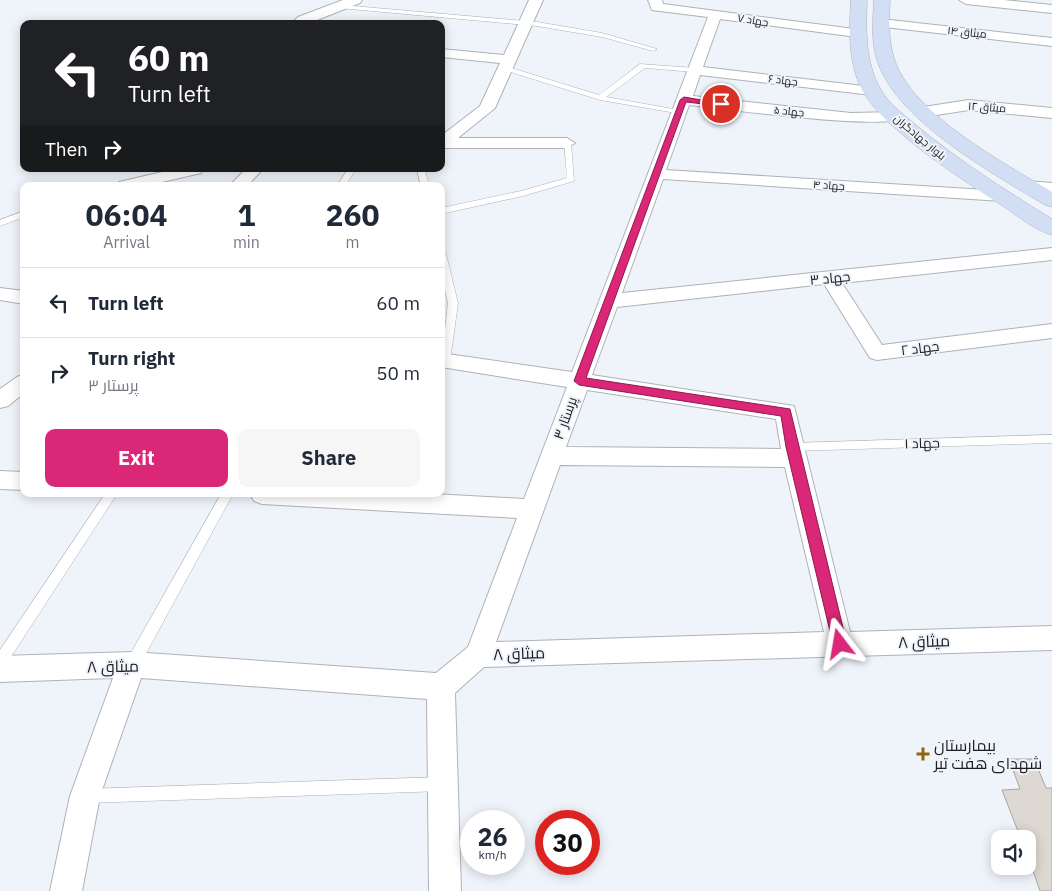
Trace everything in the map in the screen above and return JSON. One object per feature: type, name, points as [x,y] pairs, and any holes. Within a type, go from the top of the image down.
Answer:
[{"type":"main road","name":"بلوار جهادگران","points":[[859,0],[857,33],[862,63],[872,91],[895,117],[945,158],[1052,228]]},
{"type":"main road","name":"بلوار جهادگران","points":[[882,0],[881,23],[887,64],[902,89],[923,112],[972,150],[1052,201]]},
{"type":"main road","points":[[895,117],[923,112]]},
{"type":"street","points":[[303,20],[341,7],[355,0]]},
{"type":"street","points":[[445,140],[487,108],[536,0]]},
{"type":"street","name":"جهاد ۷","points":[[655,0],[657,7],[716,13],[813,30],[857,33]]},
{"type":"street","points":[[966,0],[1052,9]]},
{"type":"street","name":"پرستار ۳","points":[[478,655],[716,13]]},
{"type":"street","name":"میثاق ۱۴","points":[[881,23],[1052,42]]},
{"type":"street","points":[[445,55],[506,65]]},
{"type":"street","name":"جهاد ۶","points":[[695,70],[872,91]]},
{"type":"street","name":"میثاق ۱۲","points":[[923,112],[969,105],[1052,113]]},
{"type":"street","name":"جهاد ۵","points":[[681,106],[851,118],[895,117]]},
{"type":"street","points":[[445,142],[567,143]]},
{"type":"street","points":[[141,182],[183,172]]},
{"type":"street","points":[[241,182],[252,172]]},
{"type":"street","name":"جهاد ۴","points":[[656,174],[1002,196]]},
{"type":"street","points":[[1027,186],[1052,188]]},
{"type":"street","name":"جهاد ۳","points":[[609,301],[1052,254]]},
{"type":"street","name":"جهاد ۲","points":[[830,278],[877,353],[1052,331]]},
{"type":"street","points":[[0,294],[20,297]]},
{"type":"street","points":[[445,361],[786,412],[840,644]]},
{"type":"street","points":[[0,400],[20,385]]},
{"type":"street","points":[[552,456],[794,452]]},
{"type":"street","points":[[0,480],[20,481]]},
{"type":"street","points":[[345,497],[532,509]]},
{"type":"street","name":"میثاق ۸","points":[[0,669],[132,665],[441,688],[478,655],[1052,638]]},
{"type":"street","points":[[66,891],[85,796],[132,665]]},
{"type":"street","points":[[441,688],[445,891]]},
{"type":"lane","points":[[341,7],[400,14],[525,24],[601,35],[653,49]]},
{"type":"lane","points":[[506,65],[600,98],[681,106]]},
{"type":"lane","points":[[600,98],[644,66],[695,70]]},
{"type":"lane","points":[[445,209],[523,193],[571,179],[567,143]]},
{"type":"lane","points":[[0,224],[20,216]]},
{"type":"lane","points":[[445,270],[453,303],[445,349]]},
{"type":"lane","name":"جهاد ۱","points":[[794,452],[1052,439]]},
{"type":"lane","points":[[0,662],[109,497]]},
{"type":"lane","points":[[132,665],[225,497]]},
{"type":"lane","points":[[85,796],[443,784]]},
{"type":"building","points":[[1009,759],[1034,759],[1046,788],[1052,788],[1052,891],[1040,891],[1035,875],[1036,830],[1018,830],[1002,790],[1020,789]]},
{"type":"place","name":"بیمارستان شهدای هفت تیر","points":[[923,754]]},
{"type":"route","points":[[721,104],[684,100],[579,381],[786,412],[792,447],[840,644]]}]
